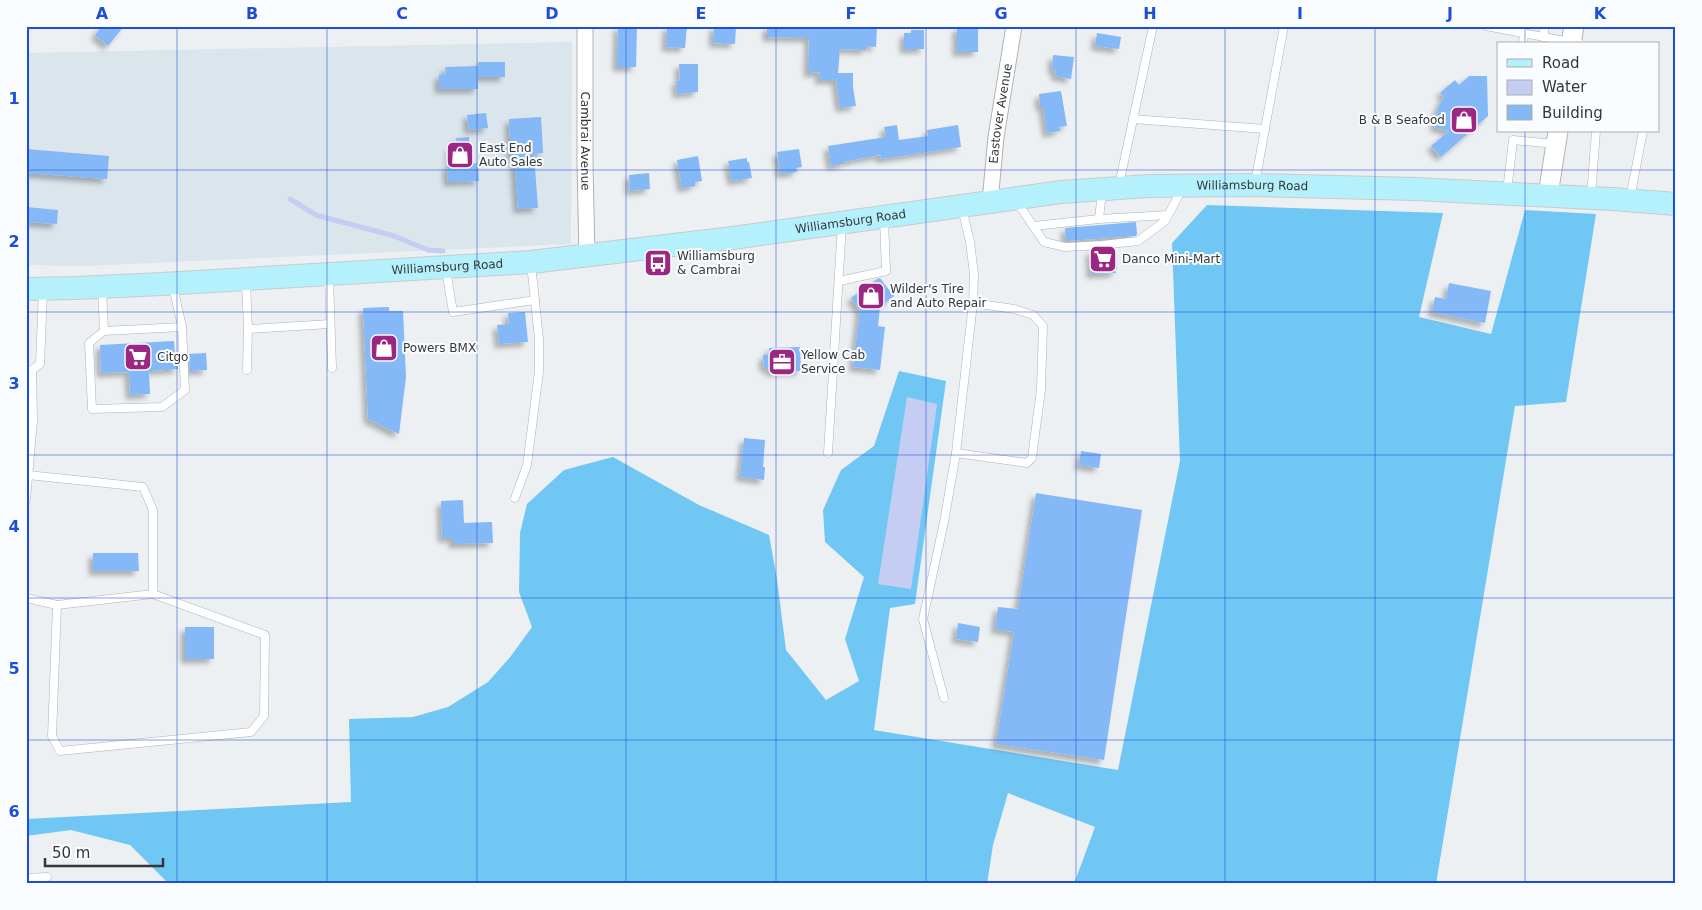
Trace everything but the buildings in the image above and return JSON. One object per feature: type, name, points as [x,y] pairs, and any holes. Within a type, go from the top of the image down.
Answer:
[{"type":"main road","name":"Williamsburg Road","points":[[34,288],[102,287],[530,262],[1110,188],[1255,184],[1506,193],[1676,204]]},
{"type":"street","name":"Cambrai Avenue","points":[[585,26],[587,256]]},
{"type":"street","name":"Eastover Avenue","points":[[990,202],[996,137],[1014,26]]},
{"type":"street","points":[[1548,195],[1557,138]]},
{"type":"lane","points":[[1099,219],[1133,119],[1152,26]]},
{"type":"lane","points":[[1255,184],[1284,26]]},
{"type":"lane","points":[[1486,26],[1543,37],[1574,39]]},
{"type":"lane","points":[[1543,37],[1545,26]]},
{"type":"lane","points":[[1523,42],[1524,33]]},
{"type":"lane","points":[[1133,119],[1265,128]]},
{"type":"lane","points":[[1506,193],[1514,132]]},
{"type":"lane","points":[[1591,198],[1596,132]]},
{"type":"lane","points":[[1630,200],[1643,132]]},
{"type":"lane","points":[[1513,140],[1557,138]]},
{"type":"lane","points":[[1014,199],[1044,242],[1066,247],[1102,246],[1138,241],[1166,221],[1184,185]]},
{"type":"lane","points":[[944,698],[923,620],[944,522],[956,453],[973,303],[974,274],[970,242],[962,206]]},
{"type":"lane","points":[[1034,226],[1099,219],[1168,215]]},
{"type":"lane","points":[[839,281],[886,271],[884,217]]},
{"type":"lane","points":[[828,453],[843,222]]},
{"type":"lane","points":[[515,498],[526,465],[539,372],[540,339],[530,262]]},
{"type":"lane","points":[[445,267],[453,312],[535,300]]},
{"type":"lane","points":[[329,274],[332,368]]},
{"type":"lane","points":[[246,279],[247,370]]},
{"type":"lane","points":[[173,283],[182,327],[185,390],[162,407],[92,409],[90,343],[104,331],[182,327]]},
{"type":"lane","points":[[102,287],[104,331]]},
{"type":"lane","points":[[26,500],[33,420],[29,371],[40,364],[34,288]]},
{"type":"lane","points":[[956,453],[1027,463],[1032,458],[1041,389],[1043,326],[1033,314],[973,303]]},
{"type":"lane","points":[[248,329],[330,324]]},
{"type":"lane","points":[[28,475],[143,487],[153,510],[154,594]]},
{"type":"lane","points":[[26,598],[57,605],[154,594],[265,635],[264,716],[251,732],[60,751],[52,736],[57,605]]},
{"type":"lane","points":[[26,878],[47,877]]},
{"type":"shaded area","points":[[572,42],[571,244],[85,266],[26,265],[26,53]]},
{"type":"shaded area","points":[[1207,205],[1443,213],[1419,317],[1491,334],[1525,210],[1596,214],[1566,402],[1515,406],[1436,884],[1074,884],[1095,827],[1008,793],[993,845],[987,884],[169,884],[130,845],[71,830],[26,836],[26,819],[351,802],[349,719],[413,717],[448,707],[488,682],[511,656],[532,627],[519,592],[520,533],[527,504],[564,470],[613,457],[699,505],[769,535],[786,650],[826,700],[859,681],[845,639],[864,577],[825,542],[823,510],[841,470],[874,446],[899,371],[946,381],[915,604],[890,608],[874,730],[1118,770],[1180,461],[1172,243]]},
{"type":"water","points":[[907,397],[937,404],[911,589],[878,584]]},
{"type":"waterway","points":[[290,199],[316,215],[394,236],[428,250],[443,251]]},
{"type":"place","name":"B & B Seafood","points":[[1464,120]]},
{"type":"place","name":"East End Auto Sales","points":[[460,155]]},
{"type":"place","name":"Danco Mini-Mart","points":[[1103,259]]},
{"type":"place","name":"Williamsburg & Cambrai","points":[[658,263]]},
{"type":"place","name":"Wilder's Tire and Auto Repair","points":[[871,296]]},
{"type":"place","name":"Powers BMX","points":[[384,348]]},
{"type":"place","name":"Citgo","points":[[138,357]]},
{"type":"place","name":"Yellow Cab Service","points":[[782,362]]}]
